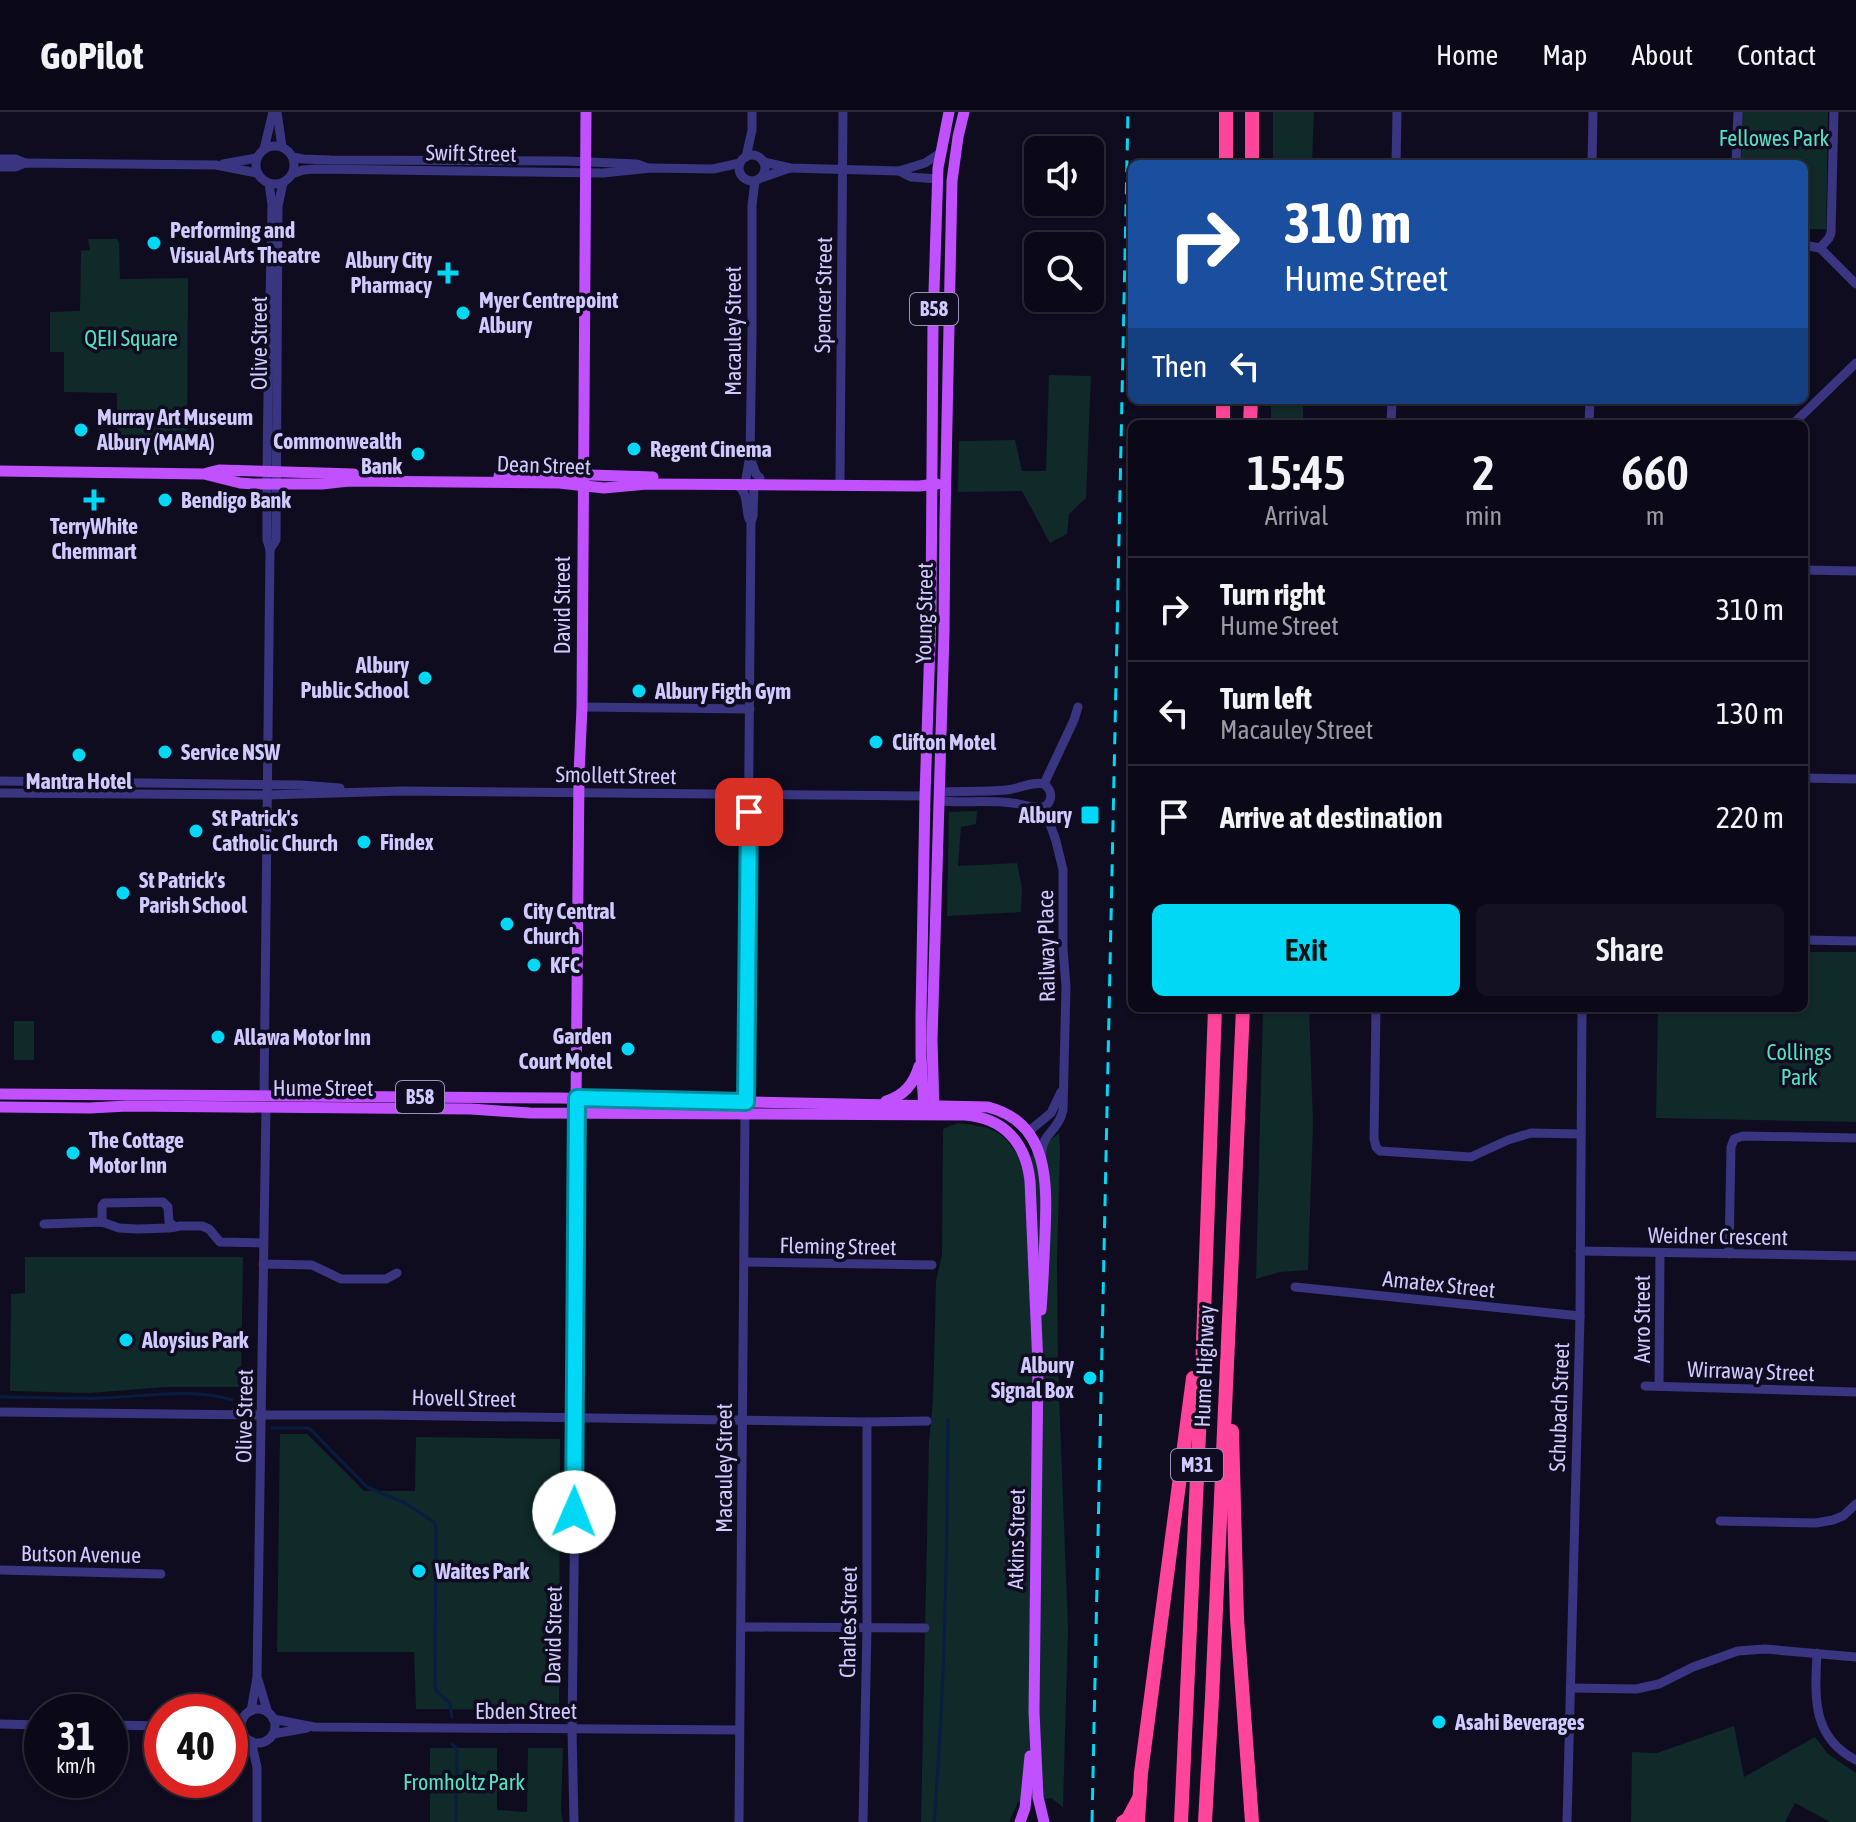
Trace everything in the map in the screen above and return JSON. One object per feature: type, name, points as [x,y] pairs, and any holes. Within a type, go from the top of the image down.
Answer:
[{"type":"highway","points":[[1226,112],[1226,160]]},
{"type":"highway","points":[[1252,112],[1252,160]]},
{"type":"highway","name":"Hume Highway","points":[[1181,1816],[1215,1012]]},
{"type":"highway","name":"Hume Highway","points":[[1205,1817],[1243,1012]]},
{"type":"highway","points":[[1138,1822],[1138,1799],[1193,1376],[1212,1118]]},
{"type":"highway","points":[[1231,1239],[1235,1281],[1232,1431],[1236,1591],[1252,1822]]},
{"type":"highway","points":[[1123,1822],[1128,1819],[1138,1799]]},
{"type":"main road","name":"David Street","points":[[576,1113],[586,112]]},
{"type":"main road","name":"Young Street","points":[[929,1110],[921,1056],[933,322],[937,179],[939,154],[949,112]]},
{"type":"main road","name":"Young Street","points":[[929,1110],[954,165],[964,112]]},
{"type":"main road","points":[[937,179],[954,165]]},
{"type":"main road","name":"Dean Street","points":[[1,473],[204,474],[240,483],[297,474],[503,476],[528,473],[749,482]]},
{"type":"main road","name":"Dean Street","points":[[272,478],[322,484],[349,481],[559,483],[619,488],[647,484],[749,482],[945,482]]},
{"type":"main road","points":[[925,796],[939,796]]},
{"type":"main road","name":"B58","points":[[866,1104],[901,1095],[915,1078],[921,1056]]},
{"type":"main road","name":"Hume Street","points":[[0,1094],[530,1113],[866,1104],[929,1110]]},
{"type":"main road","name":"Hume Street","points":[[0,1107],[577,1098],[746,1108],[771,1113],[929,1110]]},
{"type":"main road","points":[[929,1110],[988,1107],[1008,1114],[1028,1132],[1027,1141],[1037,1178],[1032,1237]]},
{"type":"main road","name":"Atkins Street","points":[[929,1110],[986,1119],[1003,1128],[1026,1157],[1038,1366]]},
{"type":"main road","name":"Atkins Street","points":[[1028,1132],[1038,1147],[1044,1168],[1046,1221],[1038,1366],[1034,1712],[1038,1797],[1043,1822]]},
{"type":"main road","name":"Atkins Street","points":[[1022,1822],[1034,1712]]},
{"type":"main road","points":[[1022,1822],[1043,1822]]},
{"type":"street","points":[[275,112],[282,147]]},
{"type":"street","points":[[264,149],[282,147],[293,157],[292,174],[283,183],[269,183],[262,179],[256,167],[275,112]]},
{"type":"street","points":[[752,112],[752,130],[739,167],[743,177],[758,179],[790,168]]},
{"type":"street","name":"Spencer Street","points":[[840,482],[843,112]]},
{"type":"street","points":[[1396,160],[1397,112]]},
{"type":"street","points":[[1592,160],[1593,112]]},
{"type":"street","points":[[1736,160],[1738,112]]},
{"type":"street","points":[[1820,248],[1831,233],[1834,112]]},
{"type":"street","points":[[752,130],[765,169],[758,179]]},
{"type":"street","points":[[743,160],[761,159],[790,168],[899,171],[925,163],[939,154]]},
{"type":"street","name":"Swift Street","points":[[293,157],[633,171],[651,168],[713,169],[743,177]]},
{"type":"street","points":[[0,159],[16,159],[25,163],[216,165],[257,158]]},
{"type":"street","name":"Swift Street","points":[[713,169],[743,160]]},
{"type":"street","points":[[0,167],[16,167],[25,163]]},
{"type":"street","points":[[216,165],[257,173]]},
{"type":"street","name":"Swift Street","points":[[292,174],[316,169],[495,166]]},
{"type":"street","points":[[899,171],[911,177],[937,179]]},
{"type":"street","name":"Macauley Street","points":[[743,177],[752,205]]},
{"type":"street","name":"Macauley Street","points":[[739,1822],[753,516],[749,482],[752,205],[758,179]]},
{"type":"street","name":"Olive Street","points":[[269,183],[274,319]]},
{"type":"street","name":"Olive Street","points":[[251,1711],[257,1677],[262,1415],[270,549],[267,540],[272,478],[267,396],[274,319],[278,206],[283,183]]},
{"type":"street","points":[[1808,246],[1820,248],[1856,284]]},
{"type":"street","points":[[1797,420],[1856,363]]},
{"type":"street","points":[[1808,398],[1816,401]]},
{"type":"street","name":"Macauley Street","points":[[749,482],[741,488],[751,522]]},
{"type":"street","points":[[1808,570],[1856,571]]},
{"type":"street","points":[[582,707],[750,709]]},
{"type":"street","points":[[1044,784],[1078,707]]},
{"type":"street","points":[[1808,778],[1856,779]]},
{"type":"street","name":"Smollett Street","points":[[0,781],[178,789],[925,796]]},
{"type":"street","points":[[1037,783],[1044,784],[1050,790],[1051,798],[1044,807],[1036,809],[1029,805],[939,796],[1007,790],[1037,783]]},
{"type":"street","points":[[1029,786],[1025,798],[1029,805]]},
{"type":"street","name":"Smollett Street","points":[[0,793],[178,789]]},
{"type":"street","name":"Railway Place","points":[[1044,807],[1063,870],[1066,987],[1062,1118],[1042,1144],[1044,1168]]},
{"type":"street","points":[[1808,940],[1856,941]]},
{"type":"street","points":[[1376,1012],[1375,1151],[1471,1157],[1531,1133],[1581,1134]]},
{"type":"street","name":"Schubach Street","points":[[1567,1822],[1580,1316],[1582,1012]]},
{"type":"street","points":[[1028,1132],[1054,1109],[1063,1087]]},
{"type":"street","name":"David Street","points":[[574,1822],[576,1113]]},
{"type":"street","points":[[1729,1254],[1731,1147],[1734,1139],[1743,1136],[1856,1138]]},
{"type":"street","points":[[102,1222],[103,1204],[108,1202],[163,1202],[168,1207],[169,1222],[175,1227]]},
{"type":"street","points":[[44,1224],[102,1222],[119,1228],[206,1227],[220,1242],[263,1243]]},
{"type":"street","name":"Weidner Crescent","points":[[1580,1251],[1856,1256]]},
{"type":"street","name":"Avro Street","points":[[1659,1386],[1660,1253]]},
{"type":"street","name":"Fleming Street","points":[[745,1262],[932,1265]]},
{"type":"street","points":[[263,1264],[312,1265],[341,1279],[386,1279],[397,1273]]},
{"type":"street","name":"Amatex Street","points":[[1295,1287],[1580,1316]]},
{"type":"street","name":"Wirraway Street","points":[[1645,1386],[1856,1392]]},
{"type":"street","name":"Hovell Street","points":[[0,1412],[927,1421]]},
{"type":"street","name":"Charles Street","points":[[863,1822],[867,1422]]},
{"type":"street","points":[[1720,1521],[1816,1523],[1843,1516],[1856,1504]]},
{"type":"street","name":"Butson Avenue","points":[[0,1570],[161,1574]]},
{"type":"street","points":[[741,1627],[925,1628]]},
{"type":"street","points":[[1572,1688],[1636,1689],[1659,1684],[1693,1667],[1738,1651],[1765,1649],[1856,1657]]},
{"type":"street","points":[[1817,1653],[1817,1712],[1833,1741],[1856,1760]]},
{"type":"street","name":"Olive Street","points":[[257,1677],[271,1716]]},
{"type":"street","points":[[248,1714],[260,1709],[271,1716],[275,1727],[257,1767]]},
{"type":"street","name":"Ebden Street","points":[[271,1716],[314,1727]]},
{"type":"street","points":[[0,1724],[24,1725]]},
{"type":"street","name":"Ebden Street","points":[[270,1737],[314,1727],[738,1730]]},
{"type":"street","points":[[251,1741],[260,1743],[270,1737]]},
{"type":"street","points":[[248,1738],[257,1767],[257,1822]]},
{"type":"street","name":"Schubach Street","points":[[1567,1808],[1574,1822]]},
{"type":"green space","points":[[1273,112],[1314,112],[1312,160],[1273,160]]},
{"type":"green space","name":"Fellowes Park","points":[[1742,112],[1828,112],[1826,229],[1808,229],[1808,160],[1741,160]]},
{"type":"green space","name":"QEII Square","points":[[88,239],[117,239],[120,279],[188,278],[187,453],[117,452],[117,393],[64,392],[64,352],[50,352],[50,312],[80,311],[79,251],[90,250]]},
{"type":"green space","points":[[1049,375],[1091,376],[1086,498],[1069,514],[1067,534],[1050,543],[1022,491],[958,492],[959,441],[1015,440],[1022,471],[1046,471]]},
{"type":"green space","points":[[1271,404],[1303,404],[1303,420],[1271,420]]},
{"type":"green space","points":[[977,811],[976,824],[961,827],[958,866],[1017,863],[1022,888],[1021,912],[947,916],[949,812]]},
{"type":"green space","name":"Collings Park","points":[[1808,952],[1856,952],[1856,1122],[1656,1118],[1658,1012],[1808,1012]]},
{"type":"green space","points":[[1263,1012],[1309,1012],[1313,1123],[1308,1270],[1280,1272],[1256,1279]]},
{"type":"green space","points":[[14,1021],[34,1021],[34,1060],[14,1060]]},
{"type":"green space","points":[[958,1123],[997,1132],[1009,1143],[1022,1163],[1059,1133],[1058,1369],[1068,1628],[1063,1807],[1051,1798],[1018,1802],[1009,1822],[921,1822],[929,1441],[936,1281],[942,1255],[943,1129]]},
{"type":"green space","name":"Aloysius Park","points":[[25,1257],[243,1257],[241,1387],[165,1387],[90,1393],[10,1391],[11,1294],[25,1293]]},
{"type":"green space","name":"Waites Park","points":[[280,1434],[307,1434],[364,1491],[415,1491],[416,1437],[560,1439],[559,1710],[416,1709],[414,1652],[277,1652]]},
{"type":"green space","points":[[1734,1726],[1744,1777],[1815,1737],[1828,1754],[1856,1773],[1856,1822],[1830,1822],[1795,1803],[1785,1822],[1631,1822],[1632,1752],[1657,1753]]},
{"type":"green space","name":"Fromholtz Park","points":[[430,1748],[497,1748],[497,1810],[527,1812],[528,1748],[563,1748],[563,1822],[430,1822]]},
{"type":"waterway","points":[[0,1397],[101,1398],[184,1393],[232,1400]]},
{"type":"waterway","points":[[934,1822],[943,1671],[948,1420]]},
{"type":"waterway","points":[[272,1428],[309,1428],[367,1487],[405,1503],[434,1522],[435,1683],[436,1691],[450,1703],[452,1717]]},
{"type":"waterway","points":[[452,1744],[457,1749],[456,1822]]},
{"type":"railway","points":[[1092,1822],[1128,112]]},
{"type":"place","name":"Performing and Visual Arts Theatre","points":[[154,243]]},
{"type":"place","name":"Albury City Pharmacy","points":[[448,273]]},
{"type":"place","name":"Myer Centrepoint Albury","points":[[463,313]]},
{"type":"place","name":"Murray Art Museum Albury (MAMA)","points":[[81,430]]},
{"type":"place","name":"Regent Cinema","points":[[634,449]]},
{"type":"place","name":"Commonwealth Bank","points":[[418,454]]},
{"type":"place","name":"TerryWhite Chemmart","points":[[94,500]]},
{"type":"place","name":"Bendigo Bank","points":[[165,500]]},
{"type":"place","name":"Albury Public School","points":[[425,678]]},
{"type":"place","name":"Albury Figth Gym","points":[[639,691]]},
{"type":"place","name":"Clifton Motel","points":[[876,742]]},
{"type":"place","name":"Service NSW","points":[[165,752]]},
{"type":"place","name":"Mantra Hotel","points":[[79,755]]},
{"type":"place","name":"Albury","points":[[1090,815]]},
{"type":"place","name":"St Patrick's Catholic Church","points":[[196,831]]},
{"type":"place","name":"Findex","points":[[364,842]]},
{"type":"place","name":"St Patrick's Parish School","points":[[123,893]]},
{"type":"place","name":"City Central Church","points":[[507,924]]},
{"type":"place","name":"KFC","points":[[534,965]]},
{"type":"place","name":"Allawa Motor Inn","points":[[218,1037]]},
{"type":"place","name":"Garden Court Motel","points":[[628,1049]]},
{"type":"place","name":"The Cottage Motor Inn","points":[[73,1153]]},
{"type":"place","name":"Aloysius Park","points":[[126,1340]]},
{"type":"place","name":"Albury Signal Box","points":[[1090,1378]]},
{"type":"place","name":"Waites Park","points":[[419,1571]]},
{"type":"place","name":"Asahi Beverages","points":[[1439,1722]]},
{"type":"route","points":[[574,1512],[577,1098],[746,1102],[749,812]]}]
